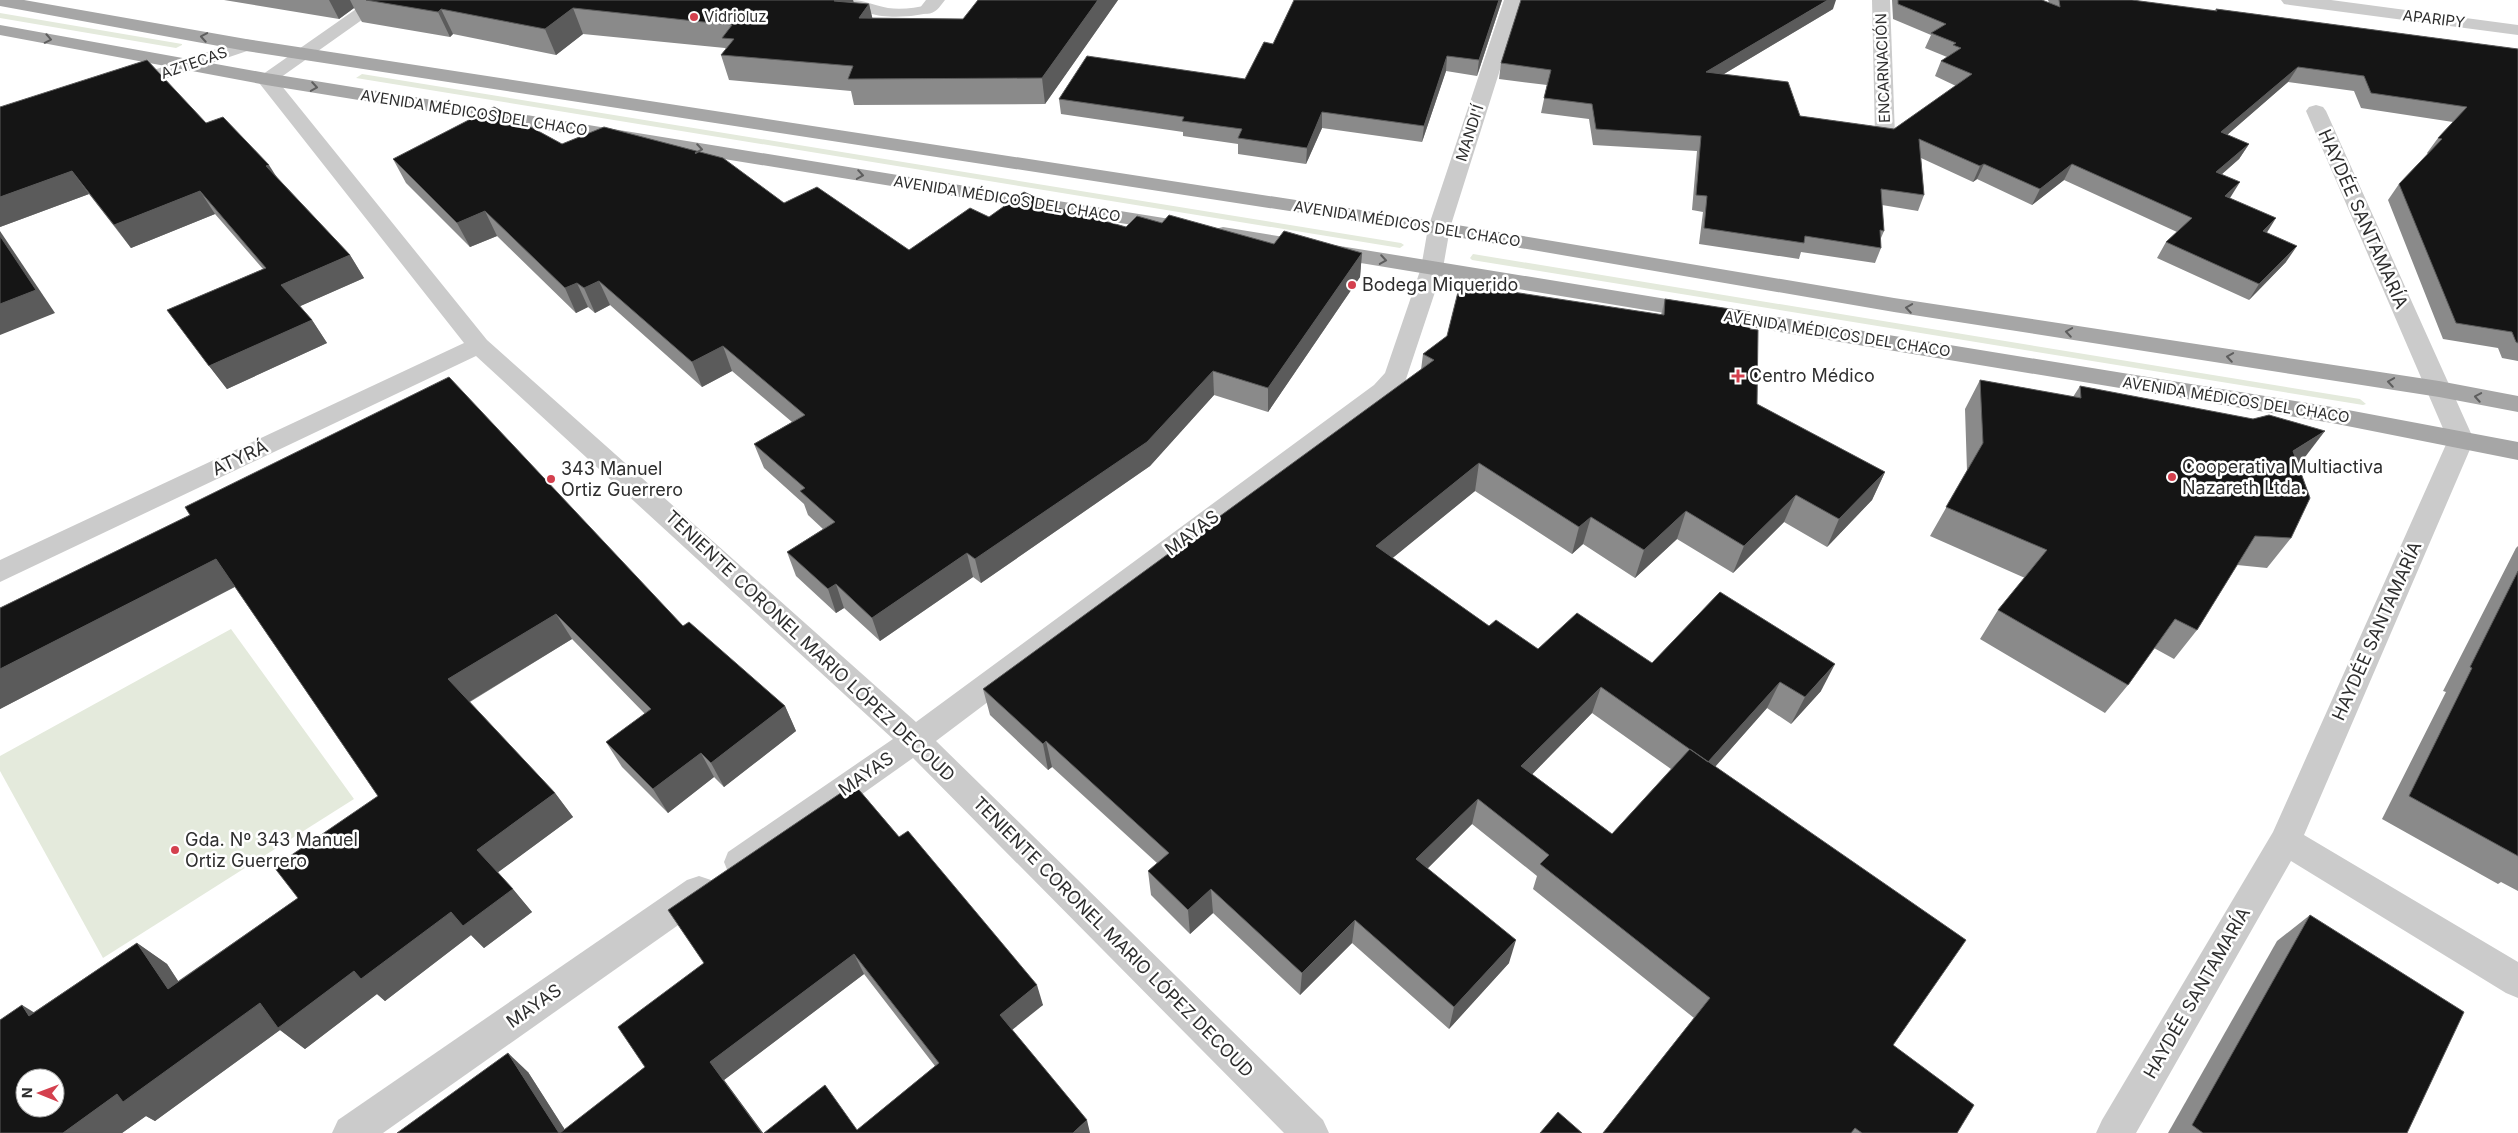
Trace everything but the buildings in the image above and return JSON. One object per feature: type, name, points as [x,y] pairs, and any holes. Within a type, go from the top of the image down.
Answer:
[{"type":"main road","name":"AVENIDA MÉDICOS DEL CHACO","points":[[0,1],[246,45],[1439,228],[1894,305],[2439,389],[2518,404]]},
{"type":"main road","name":"AVENIDA MÉDICOS DEL CHACO","points":[[0,30],[266,79],[2332,415],[2518,451]]},
{"type":"street","points":[[266,79],[381,0]]},
{"type":"street","name":"MANDI'Í","points":[[1432,268],[1439,228],[1513,0]]},
{"type":"street","name":"ENCARNACIÓN","points":[[1880,0],[1885,136]]},
{"type":"street","name":"APARIPY","points":[[2290,0],[2518,30]]},
{"type":"street","name":"AZTECAS","points":[[112,90],[246,45]]},
{"type":"street","name":"TENIENTE CORONEL MARIO LÓPEZ DECOUD","points":[[266,79],[480,345],[915,740],[1310,1133]]},
{"type":"street","name":"HAYDÉE SANTAMARÍA","points":[[2115,1133],[2285,841],[2461,440],[2316,111]]},
{"type":"street","name":"MAYAS","points":[[351,1133],[915,740],[1382,390],[1396,376],[1432,268]]},
{"type":"street","name":"ATYRÁ","points":[[0,572],[480,345]]},
{"type":"street","points":[[2285,841],[2518,981]]},
{"type":"lane","points":[[856,0],[875,10],[890,14],[911,14],[932,4]]},
{"type":"shaded area","points":[[0,13],[182,45],[176,48],[0,18]]},
{"type":"shaded area","points":[[362,74],[1404,245],[1400,248],[356,78]]},
{"type":"shaded area","points":[[1473,254],[2360,399],[2366,404],[1472,260],[1470,258]]},
{"type":"shaded area","points":[[231,629],[354,799],[103,958],[0,771],[0,756]]},
{"type":"place","name":"Vidrioluz","points":[[694,17]]},
{"type":"place","name":"Bodega Miquerido","points":[[1352,285]]},
{"type":"place","name":"Centro Médico","points":[[1738,376]]},
{"type":"place","name":"Cooperativa Multiactiva Nazareth Ltda.","points":[[2172,477]]},
{"type":"place","name":"343 Manuel Ortiz Guerrero","points":[[551,479]]},
{"type":"place","name":"Gda. Nº 343 Manuel Ortiz Guerrero","points":[[175,850]]}]
